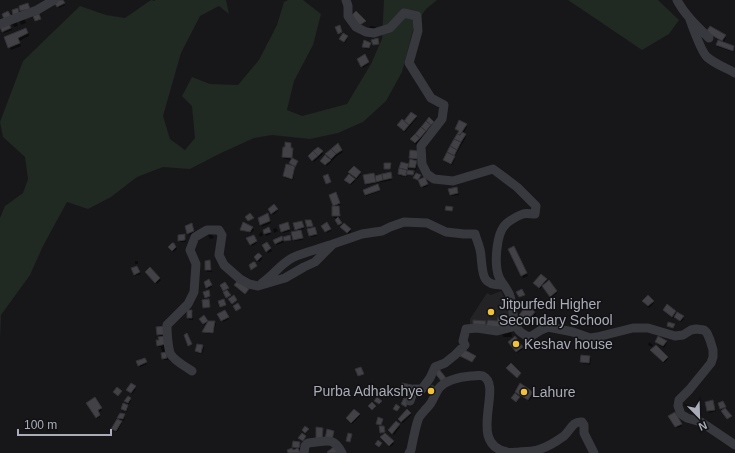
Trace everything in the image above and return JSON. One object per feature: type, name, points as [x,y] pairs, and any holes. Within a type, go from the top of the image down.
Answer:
[{"type":"street","points":[[0,24],[37,10],[54,0]]},
{"type":"street","points":[[346,0],[348,6],[348,16],[356,27],[366,32],[374,33],[390,28],[404,13],[416,16],[418,31],[409,63],[431,98],[444,106],[442,119],[421,146],[422,164],[428,174],[434,179],[453,181],[493,169],[517,187],[536,206],[535,214],[523,214],[506,224],[501,232],[497,253],[497,268],[500,278],[510,296],[513,317],[520,333],[530,337],[548,327],[573,332],[590,338],[632,328],[648,328],[675,336],[683,335],[691,330],[704,330],[707,333],[713,350],[711,363],[679,400],[678,406],[681,414],[686,418],[701,422],[735,445]]},
{"type":"street","points":[[677,0],[689,17],[709,38]]},
{"type":"street","points":[[689,17],[697,39],[706,57],[735,73]]},
{"type":"street","points":[[258,286],[294,257],[362,234],[382,231],[404,222],[427,223],[446,232],[475,234],[481,254],[484,278],[495,285],[504,285]]},
{"type":"street","points":[[192,371],[177,361],[171,354],[167,324],[188,304],[194,292],[196,264],[190,250],[195,237],[207,230],[219,230],[222,235],[219,255],[224,265],[240,279],[249,284],[258,286],[285,278],[304,266],[315,262],[333,244]]},
{"type":"street","points":[[410,401],[414,389],[422,389],[436,367],[455,356],[464,345],[463,341],[466,329],[477,328],[497,331],[516,326]]},
{"type":"street","points":[[409,453],[418,418],[431,403],[440,388],[453,379],[483,376],[487,380],[489,386],[487,422],[488,437],[491,443],[498,449],[508,452],[540,449],[564,436],[572,425],[577,422],[582,422],[584,425],[584,433],[594,453]]},
{"type":"street","points":[[304,453],[305,446],[308,443],[330,441],[339,446],[342,453]]},
{"type":"shaded area","points":[[151,0],[226,0],[229,14],[219,6],[200,16],[181,53],[163,116],[170,139],[185,150],[195,138],[192,106],[182,96],[192,77],[210,84],[238,85],[259,60],[277,25],[284,2],[288,0],[303,0],[321,14],[313,45],[294,81],[287,110],[302,116],[347,104],[371,64],[382,39],[384,0],[437,0],[426,9],[414,26],[402,72],[386,101],[363,122],[338,133],[310,139],[272,135],[254,138],[190,169],[163,167],[137,177],[111,197],[88,209],[67,202],[43,246],[30,275],[1,315],[0,340],[0,218],[5,206],[23,193],[28,179],[25,157],[3,137],[0,122],[23,61],[80,6],[106,15],[125,18]]},
{"type":"shaded area","points":[[568,0],[658,0],[679,20],[669,34],[642,50]]},
{"type":"shaded area","name":"Jitpurfedi Higher Secondary School","points":[[501,291],[508,305],[509,326],[470,328],[470,319],[487,293],[491,295]]},
{"type":"building","points":[[63,0],[65,3],[57,7],[54,2]]},
{"type":"building","points":[[28,3],[30,9],[20,11],[19,6]]},
{"type":"building","points":[[18,8],[19,13],[13,15],[12,10]]},
{"type":"building","points":[[8,11],[11,16],[4,19],[2,14]]},
{"type":"building","points":[[356,11],[366,21],[360,25],[351,16]]},
{"type":"building","points":[[39,14],[41,19],[35,21],[33,16]]},
{"type":"building","points":[[9,23],[11,28],[2,32],[0,27]]},
{"type":"building","points":[[340,25],[342,32],[338,34],[335,27]]},
{"type":"building","points":[[710,26],[726,35],[722,41],[706,32]]},
{"type":"building","points":[[26,28],[28,33],[18,38],[20,43],[8,48],[4,37]]},
{"type":"building","points":[[343,33],[348,36],[344,42],[339,39]]},
{"type":"building","points":[[378,38],[379,44],[373,45],[371,40]]},
{"type":"building","points":[[364,40],[371,43],[369,48],[362,47]]},
{"type":"building","points":[[718,40],[734,46],[733,51],[716,45]]},
{"type":"building","points":[[365,54],[369,62],[361,67],[357,59]]},
{"type":"building","points":[[411,112],[417,116],[409,125],[404,121]]},
{"type":"building","points":[[429,117],[434,122],[431,125],[426,121]]},
{"type":"building","points":[[402,119],[409,125],[404,131],[397,125]]},
{"type":"building","points":[[459,120],[467,124],[460,135],[457,134],[459,131],[455,129]]},
{"type":"building","points":[[426,121],[431,125],[426,131],[421,127]]},
{"type":"building","points":[[421,127],[426,131],[420,138],[415,134]]},
{"type":"building","points":[[462,132],[466,134],[461,142],[454,139],[457,134],[460,135]]},
{"type":"building","points":[[415,134],[420,138],[415,143],[410,139]]},
{"type":"building","points":[[454,139],[461,142],[457,150],[450,146]]},
{"type":"building","points":[[285,142],[291,143],[291,148],[293,148],[292,158],[282,157]]},
{"type":"building","points":[[338,143],[342,150],[336,154],[331,149]]},
{"type":"building","points":[[450,146],[457,150],[454,156],[447,152]]},
{"type":"building","points":[[318,147],[323,151],[318,156],[313,151]]},
{"type":"building","points":[[331,149],[336,154],[331,159],[325,154]]},
{"type":"building","points":[[410,150],[418,151],[417,159],[409,158]]},
{"type":"building","points":[[313,151],[318,156],[312,161],[308,156]]},
{"type":"building","points":[[447,152],[455,156],[451,164],[443,160]]},
{"type":"building","points":[[325,155],[331,160],[325,165],[320,161]]},
{"type":"building","points":[[292,158],[298,161],[295,167],[289,163]]},
{"type":"building","points":[[410,159],[417,161],[415,168],[408,167]]},
{"type":"building","points":[[401,162],[409,164],[407,170],[399,168]]},
{"type":"building","points":[[384,163],[391,163],[390,169],[384,169]]},
{"type":"building","points":[[286,164],[295,166],[292,179],[283,176]]},
{"type":"building","points":[[354,166],[361,172],[356,178],[348,172]]},
{"type":"building","points":[[399,168],[407,170],[406,176],[398,174]]},
{"type":"building","points":[[407,170],[414,171],[413,175],[406,174]]},
{"type":"building","points":[[391,172],[392,178],[383,180],[382,174]]},
{"type":"building","points":[[374,173],[376,182],[365,184],[363,175]]},
{"type":"building","points":[[416,173],[421,175],[418,180],[413,178]]},
{"type":"building","points":[[328,174],[331,182],[326,184],[323,176]]},
{"type":"building","points":[[349,174],[355,179],[350,184],[344,180]]},
{"type":"building","points":[[382,174],[383,180],[376,182],[375,176]]},
{"type":"building","points":[[425,177],[428,184],[421,187],[418,180]]},
{"type":"building","points":[[378,184],[380,190],[365,195],[363,190]]},
{"type":"building","points":[[457,187],[458,193],[450,195],[448,189]]},
{"type":"building","points":[[336,192],[340,203],[333,206],[329,195]]},
{"type":"building","points":[[274,204],[278,209],[271,214],[268,209]]},
{"type":"building","points":[[332,206],[339,206],[340,216],[332,216]]},
{"type":"building","points":[[446,206],[453,207],[452,211],[445,210]]},
{"type":"building","points":[[250,213],[254,218],[248,221],[245,217]]},
{"type":"building","points":[[268,213],[270,221],[260,225],[258,218]]},
{"type":"building","points":[[338,217],[342,223],[338,225],[335,220]]},
{"type":"building","points":[[305,220],[311,220],[313,226],[307,227]]},
{"type":"building","points":[[302,221],[304,227],[295,230],[293,223]]},
{"type":"building","points":[[243,222],[253,227],[250,232],[240,230]]},
{"type":"building","points":[[288,222],[290,229],[281,232],[279,225]]},
{"type":"building","points":[[327,222],[331,229],[325,232],[321,226]]},
{"type":"building","points":[[192,223],[194,231],[187,234],[185,226]]},
{"type":"building","points":[[344,223],[351,229],[347,233],[340,227]]},
{"type":"building","points":[[269,227],[271,232],[264,234],[263,230]]},
{"type":"building","points":[[315,227],[317,234],[309,236],[307,229]]},
{"type":"building","points":[[301,230],[303,238],[293,240],[291,232]]},
{"type":"building","points":[[185,234],[185,240],[178,241],[178,235]]},
{"type":"building","points":[[254,235],[257,241],[250,245],[246,238]]},
{"type":"building","points":[[290,235],[291,240],[284,241],[283,237]]},
{"type":"building","points":[[282,236],[283,240],[275,244],[273,240]]},
{"type":"building","points":[[267,242],[271,248],[266,252],[262,245]]},
{"type":"building","points":[[174,243],[176,247],[172,251],[168,247]]},
{"type":"building","points":[[514,246],[527,273],[521,276],[508,249]]},
{"type":"building","points":[[258,253],[262,256],[257,261],[254,257]]},
{"type":"building","points":[[210,260],[211,270],[205,270],[205,261]]},
{"type":"building","points":[[255,262],[257,266],[251,270],[249,265]]},
{"type":"building","points":[[137,266],[140,272],[134,275],[131,268]]},
{"type":"building","points":[[150,267],[160,278],[155,283],[145,272]]},
{"type":"building","points":[[541,274],[547,279],[539,288],[533,283]]},
{"type":"building","points":[[209,279],[212,285],[206,288],[204,282]]},
{"type":"building","points":[[238,280],[249,289],[245,294],[234,285]]},
{"type":"building","points":[[549,280],[557,291],[550,297],[542,286]]},
{"type":"building","points":[[225,282],[229,288],[223,291],[220,285]]},
{"type":"building","points":[[522,289],[525,295],[519,297],[516,292]]},
{"type":"building","points":[[209,290],[210,296],[205,298],[203,292]]},
{"type":"building","points":[[227,290],[231,295],[226,298],[223,292]]},
{"type":"building","points":[[234,295],[237,300],[232,304],[228,299]]},
{"type":"building","points":[[648,295],[654,301],[648,306],[642,301]]},
{"type":"building","points":[[209,299],[210,307],[203,308],[202,300]]},
{"type":"building","points":[[224,299],[226,305],[220,307],[218,301]]},
{"type":"building","points":[[238,303],[241,308],[236,311],[233,306]]},
{"type":"building","points":[[667,304],[676,311],[672,317],[663,310]]},
{"type":"building","points":[[527,305],[535,312],[527,322],[519,315]]},
{"type":"building","points":[[187,310],[192,310],[192,318],[187,318]]},
{"type":"building","points":[[225,310],[229,317],[221,321],[217,314]]},
{"type":"building","points":[[677,312],[684,316],[680,321],[674,317]]},
{"type":"building","points":[[204,315],[208,321],[203,324],[199,319]]},
{"type":"building","points":[[498,317],[505,319],[503,329],[486,326],[488,320],[497,321]]},
{"type":"building","points":[[473,320],[486,321],[485,326],[473,325]]},
{"type":"building","points":[[208,321],[215,321],[213,333],[202,332]]},
{"type":"building","points":[[668,322],[675,324],[673,328],[667,326]]},
{"type":"building","points":[[165,326],[166,334],[157,335],[156,327]]},
{"type":"building","points":[[187,333],[192,344],[188,346],[184,335]]},
{"type":"building","points":[[165,336],[166,344],[157,346],[156,340],[159,340],[158,337]]},
{"type":"building","name":"Keshav house","points":[[515,336],[523,347],[516,352],[508,342]]},
{"type":"building","points":[[658,336],[667,341],[663,346],[655,342]]},
{"type":"building","points":[[197,344],[203,345],[201,353],[195,351]]},
{"type":"building","points":[[656,345],[668,357],[663,362],[650,350]]},
{"type":"building","points":[[463,349],[476,356],[472,362],[460,356]]},
{"type":"building","points":[[166,352],[167,358],[162,359],[161,353]]},
{"type":"building","points":[[581,355],[590,356],[589,363],[580,362]]},
{"type":"building","points":[[145,358],[147,362],[138,366],[136,361]]},
{"type":"building","points":[[511,363],[521,373],[517,378],[506,368]]},
{"type":"building","points":[[361,367],[364,374],[358,376],[355,369]]},
{"type":"building","points":[[439,369],[446,378],[441,381],[435,373]]},
{"type":"building","points":[[131,383],[136,386],[131,393],[126,390]]},
{"type":"building","points":[[402,383],[412,385],[411,391],[401,389]]},
{"type":"building","name":"Lahure","points":[[520,383],[533,392],[528,400],[515,392]]},
{"type":"building","name":"Purba Adhakshye","points":[[432,385],[436,388],[432,395],[427,392]]},
{"type":"building","points":[[117,387],[122,391],[118,396],[113,392]]},
{"type":"building","points":[[366,390],[371,390],[371,395],[366,395]]},
{"type":"building","points":[[515,393],[520,397],[516,402],[511,398]]},
{"type":"building","points":[[128,396],[131,398],[128,403],[124,401]]},
{"type":"building","points":[[95,397],[102,408],[98,410],[100,415],[96,418],[86,403]]},
{"type":"building","points":[[377,397],[382,401],[379,404],[374,401]]},
{"type":"building","points":[[404,398],[409,400],[406,407],[401,404]]},
{"type":"building","points":[[713,400],[715,410],[707,411],[705,402]]},
{"type":"building","points":[[723,401],[726,407],[720,409],[718,403]]},
{"type":"building","points":[[372,402],[376,406],[372,410],[368,406]]},
{"type":"building","points":[[123,403],[128,405],[126,411],[121,409]]},
{"type":"building","points":[[396,404],[400,407],[397,411],[393,409]]},
{"type":"building","points":[[691,406],[696,406],[697,412],[692,412]]},
{"type":"building","points":[[725,408],[732,416],[727,419],[721,411]]},
{"type":"building","points":[[354,409],[360,414],[351,423],[346,418]]},
{"type":"building","points":[[407,409],[411,413],[401,422],[398,419]]},
{"type":"building","points":[[675,412],[682,424],[675,427],[668,416]]},
{"type":"building","points":[[120,413],[125,414],[123,419],[117,418]]},
{"type":"building","points":[[378,417],[383,419],[381,425],[376,424]]},
{"type":"building","points":[[117,419],[122,421],[116,431],[111,429]]},
{"type":"building","points":[[396,421],[400,424],[392,434],[388,430]]},
{"type":"building","points":[[305,426],[309,429],[305,433],[302,430]]},
{"type":"building","points":[[379,426],[384,426],[385,432],[380,433]]},
{"type":"building","points":[[316,427],[323,428],[322,440],[316,439]]},
{"type":"building","points":[[327,429],[334,431],[332,440],[325,439]]},
{"type":"building","points":[[302,433],[306,436],[303,441],[298,438]]},
{"type":"building","points":[[348,433],[352,434],[350,442],[346,441]]},
{"type":"building","points":[[385,433],[394,441],[389,446],[380,437]]},
{"type":"building","points":[[378,440],[382,443],[379,447],[375,444]]},
{"type":"building","points":[[293,441],[300,442],[299,448],[292,447]]},
{"type":"building","points":[[335,446],[339,453],[327,452]]},
{"type":"building","points":[[292,448],[293,450],[298,448],[300,453],[288,453],[287,450]]},
{"type":"place","name":"Jitpurfedi Higher Secondary School","points":[[491,312]]},
{"type":"place","name":"Keshav house","points":[[516,344]]},
{"type":"place","name":"Purba Adhakshye","points":[[431,391]]},
{"type":"place","name":"Lahure","points":[[524,392]]}]
